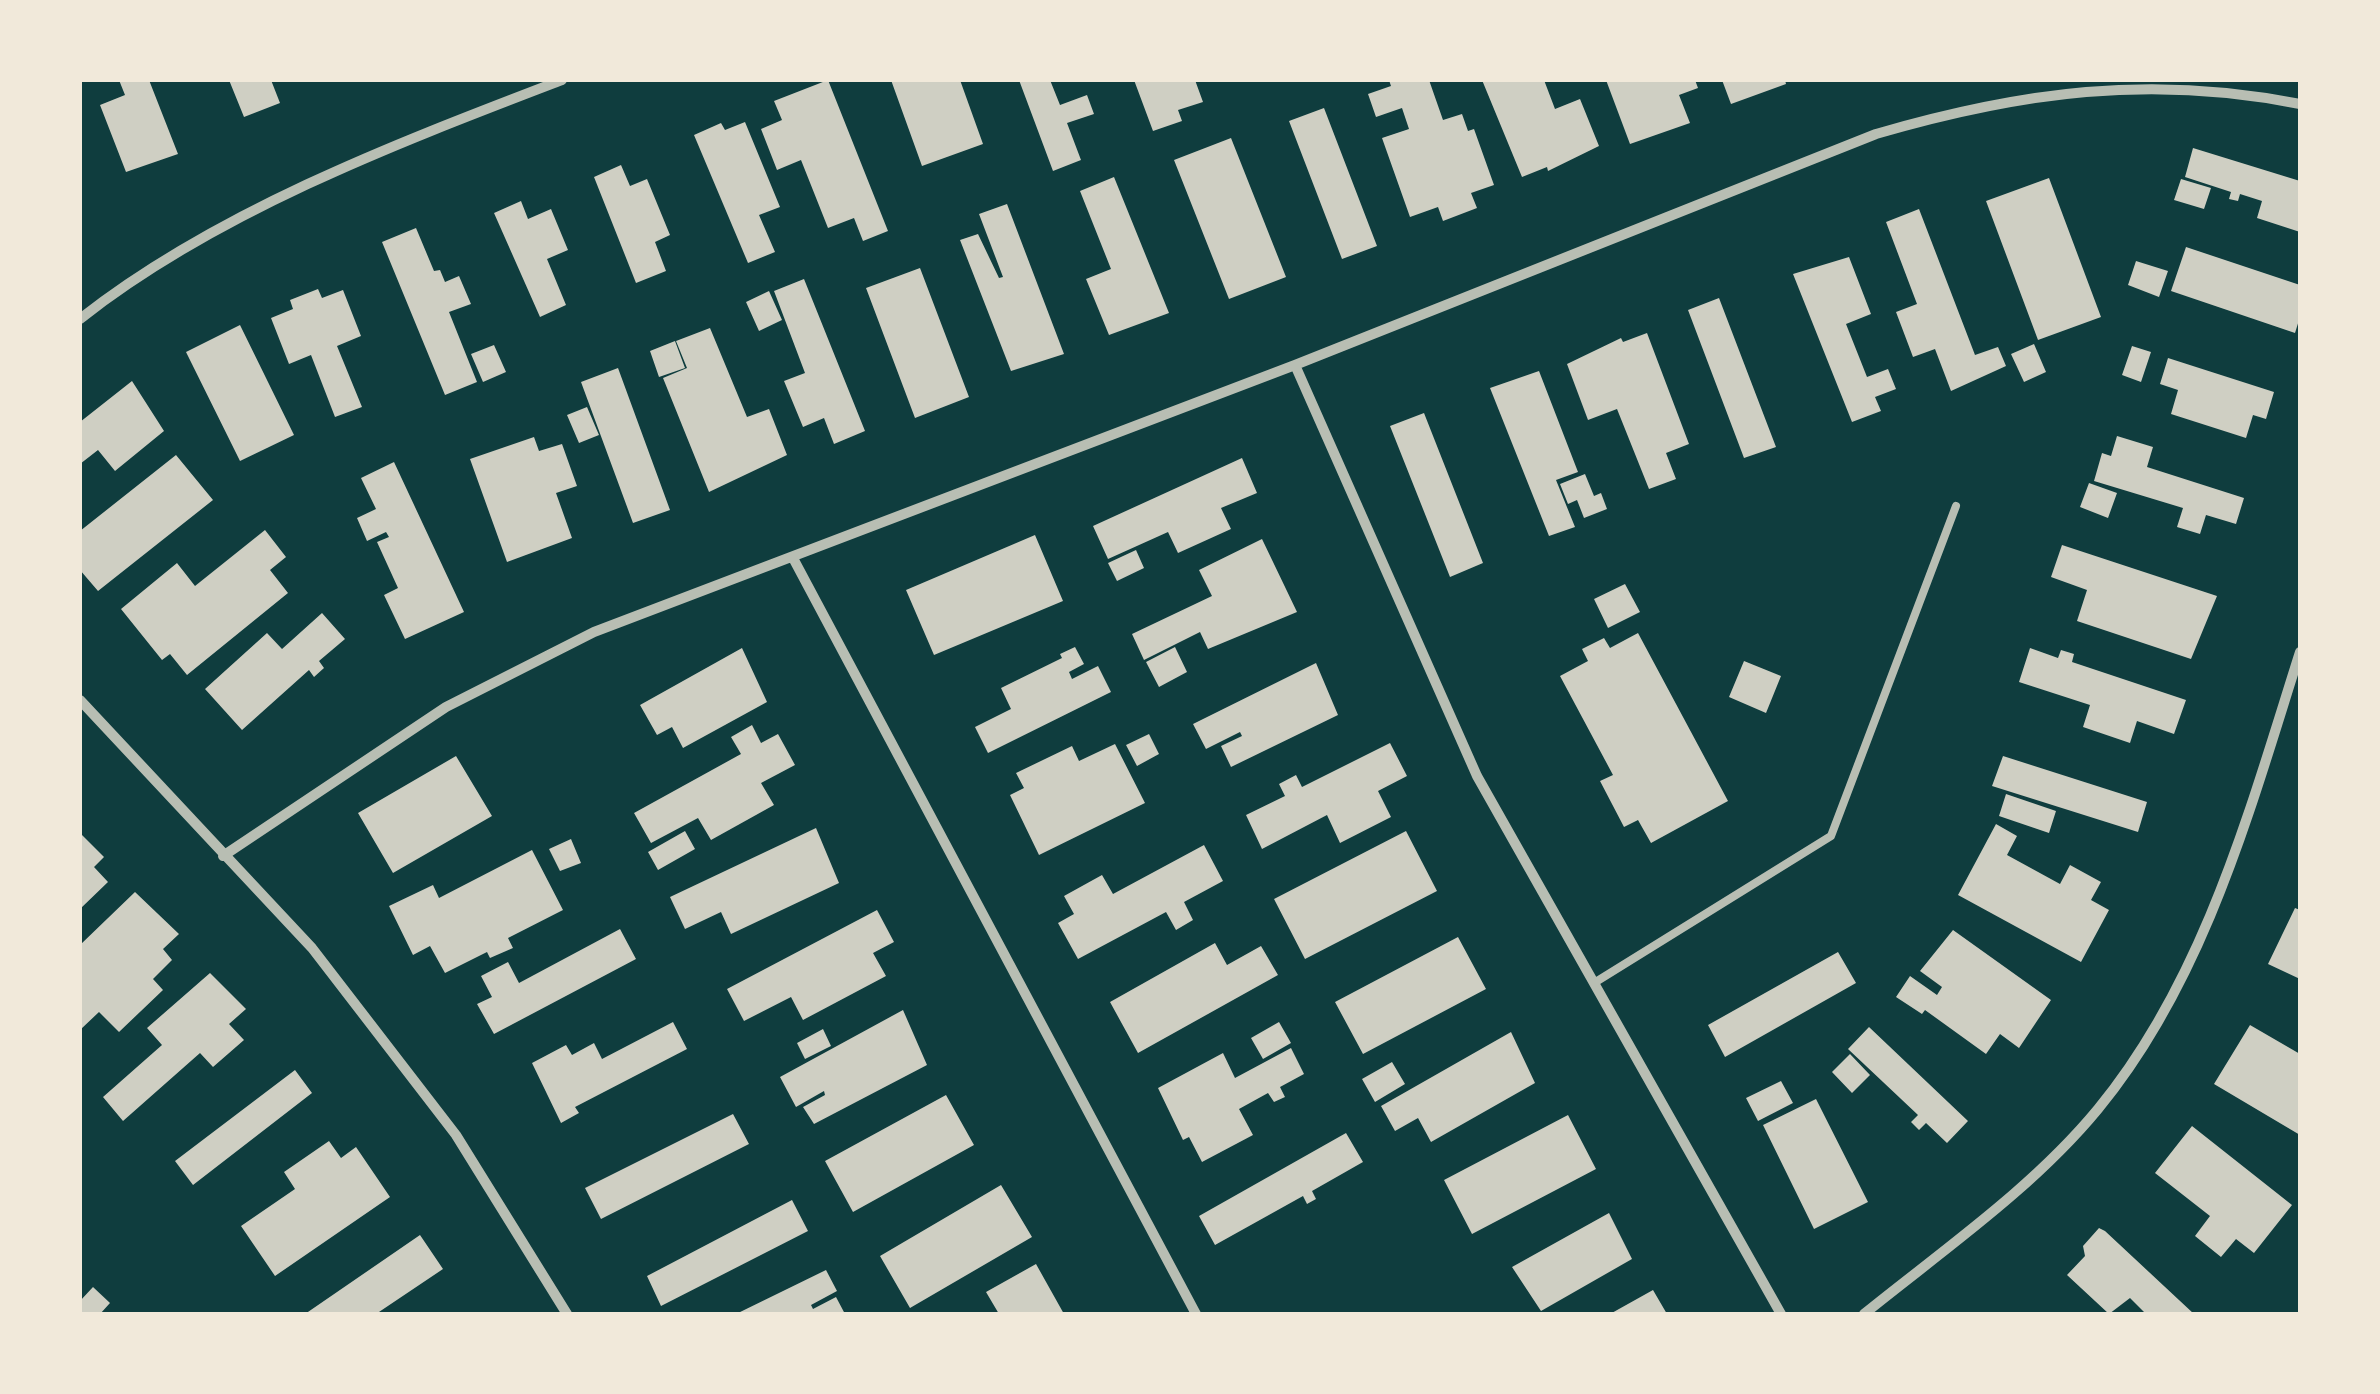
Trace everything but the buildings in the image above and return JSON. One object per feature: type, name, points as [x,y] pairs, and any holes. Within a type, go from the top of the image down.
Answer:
[{"type":"street","points":[[80,319],[263,206],[390,145],[562,80]]},
{"type":"street","points":[[222,856],[446,707],[594,632],[1294,365],[1776,172],[1954,111],[2057,92],[2122,89],[2248,94],[2300,104]]},
{"type":"street","points":[[1294,365],[1477,776],[1781,1314]]},
{"type":"street","points":[[793,558],[1196,1314]]},
{"type":"street","points":[[1864,1314],[2016,1190],[2098,1108],[2125,1069],[2193,956],[2243,830],[2300,652]]},
{"type":"street","points":[[80,700],[312,948],[408,1071],[496,1194],[568,1314]]},
{"type":"lane","points":[[1594,982],[1831,836],[1956,506]]}]
